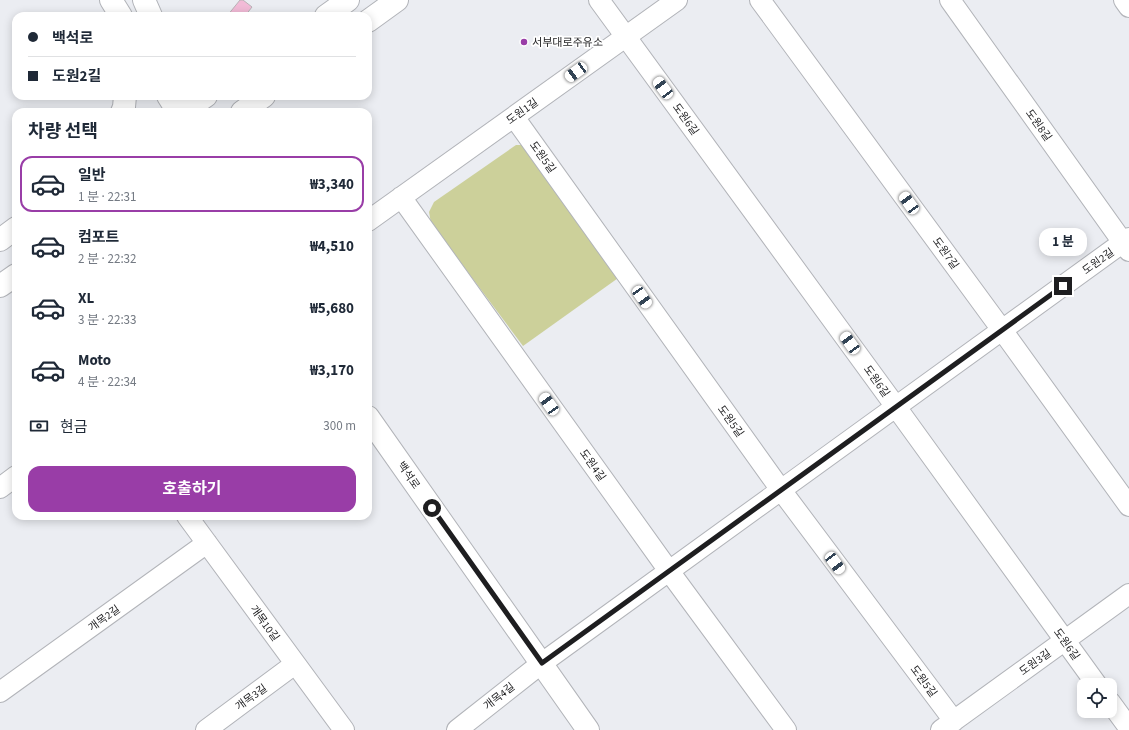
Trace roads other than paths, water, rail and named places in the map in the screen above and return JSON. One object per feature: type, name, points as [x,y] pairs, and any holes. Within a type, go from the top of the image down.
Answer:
[{"type":"main road","points":[[110,0],[112,12]]},
{"type":"main road","points":[[110,0],[118,12]]},
{"type":"main road","points":[[332,12],[348,0]]},
{"type":"main road","points":[[372,18],[397,0]]},
{"type":"main road","points":[[189,108],[200,100]]},
{"type":"main road","points":[[248,108],[258,100]]},
{"type":"main road","points":[[0,240],[12,231]]},
{"type":"main road","points":[[0,286],[12,278]]},
{"type":"main road","name":"백석로","points":[[372,423],[588,730]]},
{"type":"street","name":"도원6길","points":[[599,0],[1092,678]]},
{"type":"street","name":"도원1길","points":[[372,218],[677,0]]},
{"type":"street","name":"도원7길","points":[[760,0],[1129,506]]},
{"type":"street","name":"도원8길","points":[[950,0],[1127,244]]},
{"type":"street","points":[[1124,0],[1129,7]]},
{"type":"street","name":"도원5길","points":[[514,117],[948,725]]},
{"type":"street","name":"도원4길","points":[[401,197],[669,571],[786,730]]},
{"type":"street","name":"도원2길","points":[[542,663],[1002,330],[1127,244]]},
{"type":"street","points":[[0,488],[12,479]]},
{"type":"street","name":"개목10길","points":[[190,520],[344,730]]},
{"type":"street","name":"개목2길","points":[[0,692],[207,543]]},
{"type":"street","name":"도원3길","points":[[948,725],[1129,594]]},
{"type":"street","name":"개목4길","points":[[456,730],[542,663]]},
{"type":"street","name":"개목3길","points":[[206,730],[295,664]]},
{"type":"street","points":[[1117,712],[1129,728]]},
{"type":"place","name":"서부대로주유소","points":[[524,42]]}]
